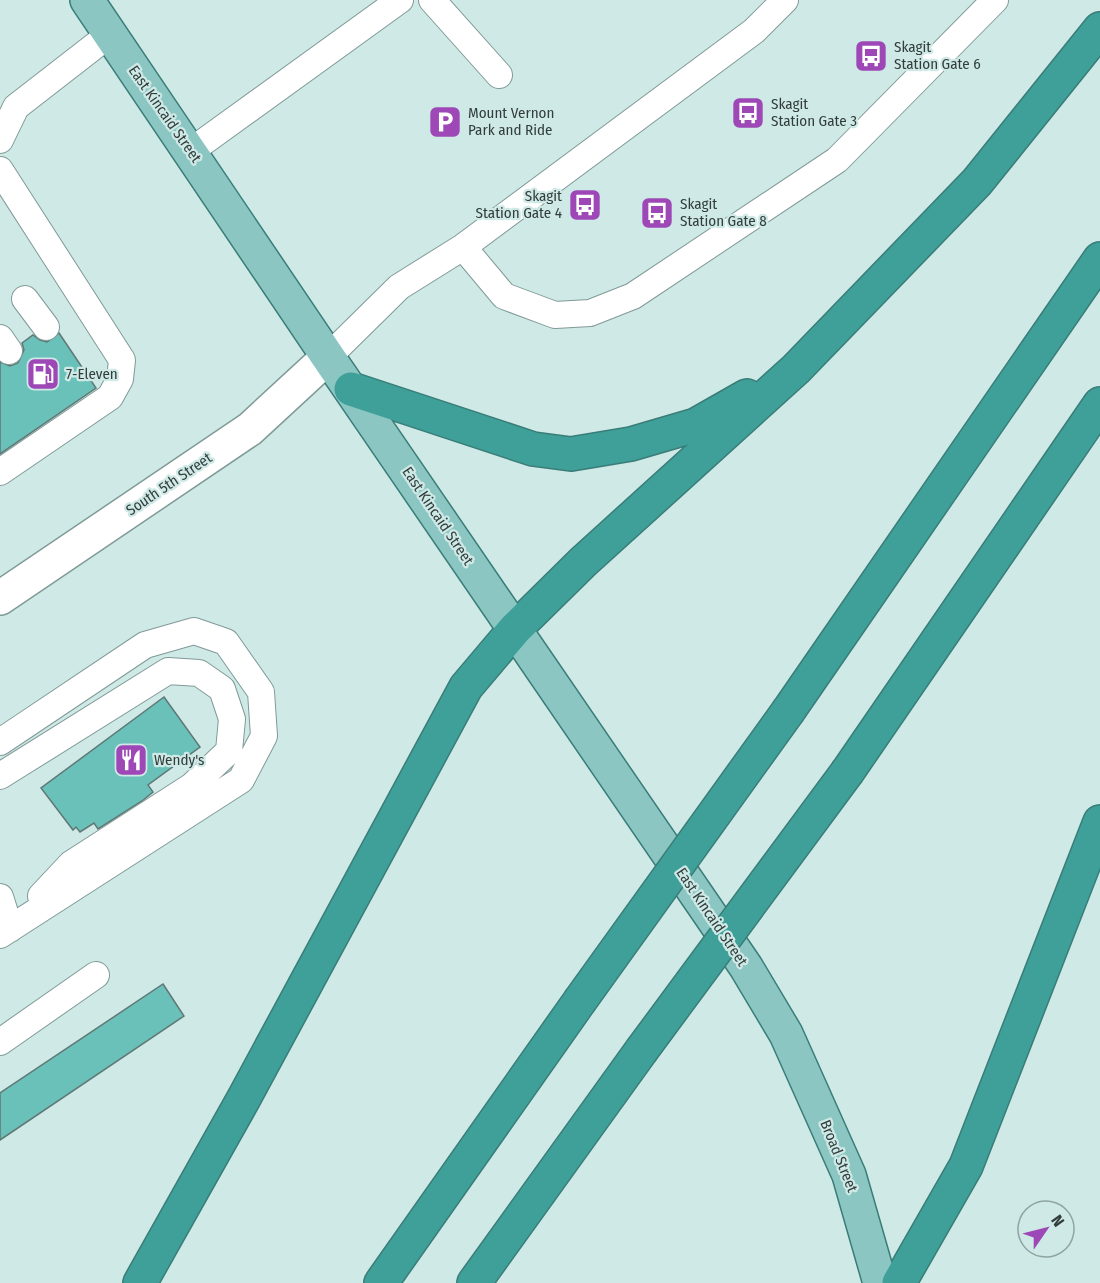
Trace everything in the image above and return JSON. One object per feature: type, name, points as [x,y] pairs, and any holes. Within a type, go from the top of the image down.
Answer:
[{"type":"highway","points":[[140,1283],[244,1098],[466,687],[515,629],[583,562],[796,369],[977,182],[1100,29]]},
{"type":"highway","points":[[381,1283],[789,710],[1100,259]]},
{"type":"highway","points":[[351,389],[532,448],[571,454],[631,444],[696,424],[796,369]]},
{"type":"highway","points":[[474,1283],[641,1051],[848,771],[1100,404]]},
{"type":"highway","points":[[899,1283],[966,1166],[1100,822]]},
{"type":"main road","name":"East Kincaid Street","points":[[87,0],[328,357],[747,967],[786,1034]]},
{"type":"main road","name":"Broad Street","points":[[786,1034],[849,1175],[880,1283]]},
{"type":"street","name":"South 5th Street","points":[[0,598],[250,429],[328,357]]},
{"type":"lane","points":[[191,151],[400,0]]},
{"type":"lane","points":[[432,0],[499,75]]},
{"type":"lane","points":[[328,357],[393,291],[463,247],[754,31],[785,0]]},
{"type":"lane","points":[[463,247],[504,296],[555,315],[590,313],[633,296],[837,159],[995,0]]},
{"type":"lane","points":[[0,140],[16,107],[110,34]]},
{"type":"lane","points":[[0,170],[122,360],[120,379],[110,397],[96,399],[60,424],[0,472]]},
{"type":"lane","points":[[25,299],[46,327]]},
{"type":"lane","points":[[0,742],[145,645],[194,631],[226,642],[261,692],[264,736],[241,780],[3,926]]},
{"type":"lane","points":[[0,776],[168,671],[199,673],[222,689],[232,719],[229,751],[192,786],[71,864],[3,926]]},
{"type":"lane","points":[[0,897],[3,926]]},
{"type":"lane","points":[[0,1042],[96,975]]},
{"type":"building","name":"7-Eleven","points":[[59,333],[96,388],[0,454],[0,362],[10,366],[18,363],[24,350],[22,343],[33,335],[47,342]]},
{"type":"building","name":"Wendy's","points":[[164,697],[200,747],[148,785],[153,792],[142,801],[98,829],[94,823],[80,832],[76,827],[73,830],[41,788]]},
{"type":"building","points":[[163,984],[184,1016],[0,1140],[0,1093]]},
{"type":"place","name":"Skagit Station Gate 6","points":[[871,56]]},
{"type":"place","name":"Skagit Station Gate 3","points":[[748,113]]},
{"type":"place","name":"Mount Vernon Park and Ride","points":[[445,122]]},
{"type":"place","name":"Skagit Station Gate 4","points":[[585,205]]},
{"type":"place","name":"Skagit Station Gate 8","points":[[657,213]]},
{"type":"place","name":"7-Eleven","points":[[43,374]]},
{"type":"place","name":"Wendy's","points":[[131,760]]}]
